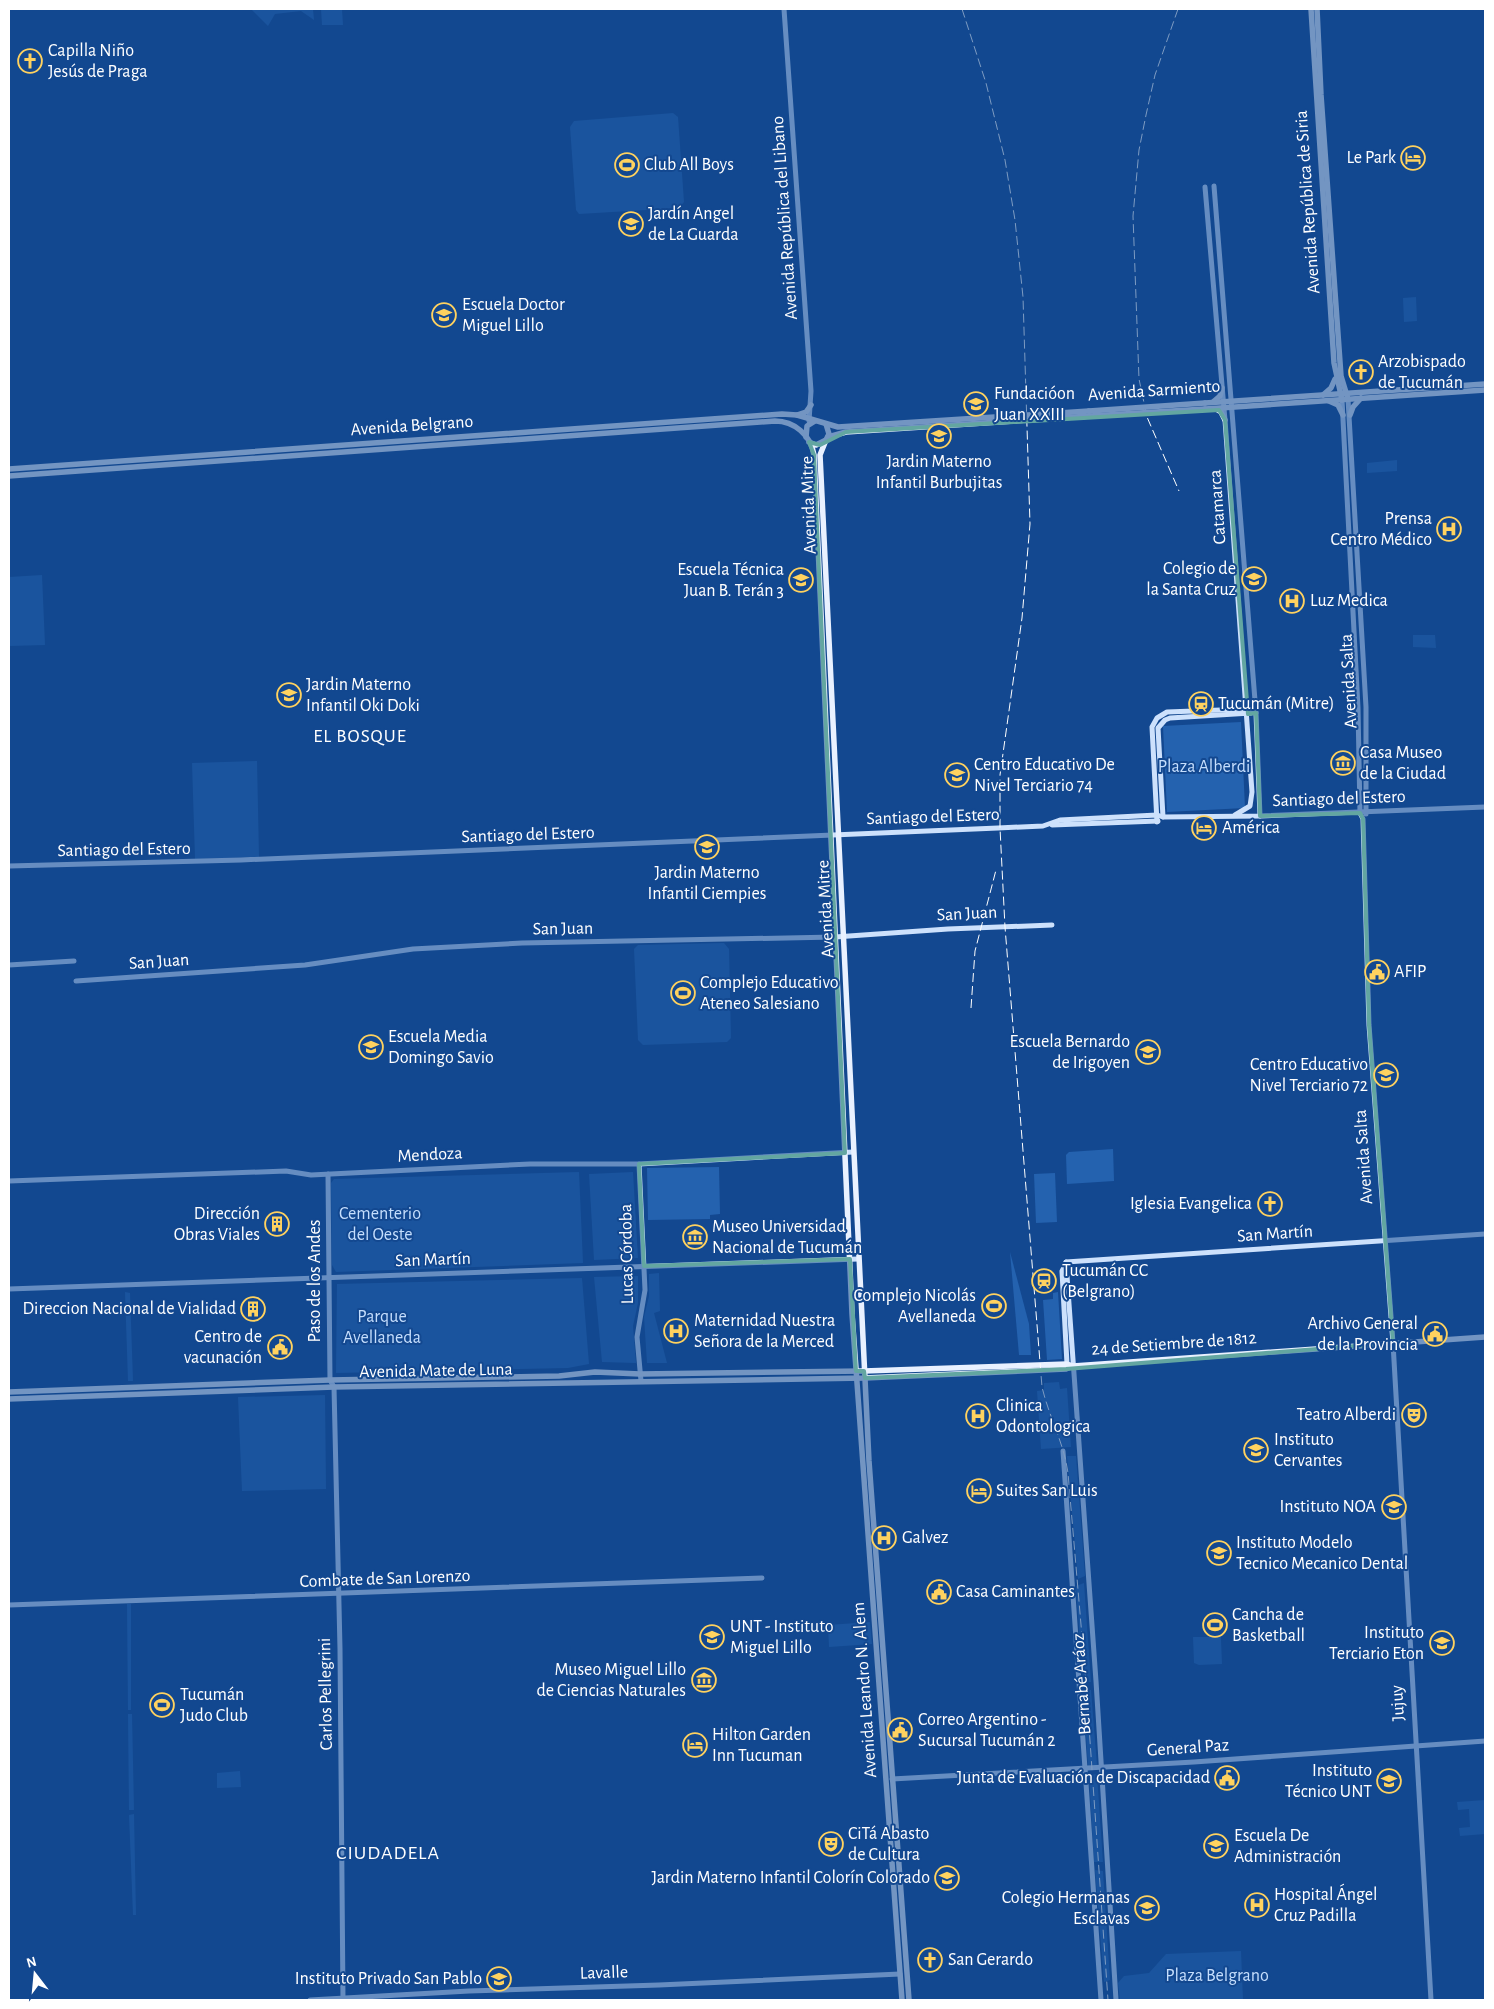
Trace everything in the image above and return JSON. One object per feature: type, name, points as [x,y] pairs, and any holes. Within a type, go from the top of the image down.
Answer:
[{"type":"main road","name":"Avenida República de Siria","points":[[1311,9],[1338,375],[1342,393]]},
{"type":"main road","name":"Avenida República de Siria","points":[[1317,9],[1338,375]]},
{"type":"main road","points":[[1357,392],[1348,388],[1338,375],[1324,398],[1338,405],[1347,415],[1361,398]]},
{"type":"main road","name":"Avenida Sarmiento","points":[[1324,398],[1342,393],[1485,384]]},
{"type":"main road","points":[[1208,406],[1218,399],[1222,388]]},
{"type":"main road","name":"Avenida Sarmiento","points":[[827,439],[841,433],[1224,404],[1324,398],[1345,400],[1485,390]]},
{"type":"main road","name":"Avenida Salta","points":[[1342,393],[1345,400]]},
{"type":"main road","points":[[797,415],[806,412],[811,405]]},
{"type":"main road","points":[[1208,406],[1221,412],[1225,420]]},
{"type":"main road","name":"Avenida Sarmiento","points":[[826,424],[847,426],[1090,414]]},
{"type":"main road","name":"Avenida Belgrano","points":[[9,469],[711,418],[797,415],[812,420]]},
{"type":"main road","points":[[812,420],[826,424],[829,430],[827,439],[816,445],[807,440],[807,426],[812,420]]},
{"type":"main road","name":"Avenida Belgrano","points":[[9,476],[775,421],[784,421],[794,425],[807,440]]},
{"type":"main road","name":"Avenida Mitre","points":[[827,439],[820,455],[834,835],[835,937],[857,1378]]},
{"type":"main road","name":"Avenida Mitre","points":[[807,440],[814,455],[834,835],[843,936],[865,1378]]},
{"type":"main road","name":"24 de Setiembre de 1812","points":[[864,1371],[1070,1365],[1485,1337]]},
{"type":"main road","points":[[834,1371],[852,1366],[855,1353]]},
{"type":"main road","points":[[864,1354],[870,1366],[879,1371]]},
{"type":"main road","name":"24 de Setiembre de 1812","points":[[865,1378],[1066,1369],[1070,1365]]},
{"type":"main road","name":"Avenida Mate de Luna","points":[[9,1399],[864,1371]]},
{"type":"main road","name":"Avenida Mate de Luna","points":[[9,1392],[330,1380],[559,1376],[595,1372],[641,1377],[865,1378]]},
{"type":"main road","points":[[841,1378],[854,1383],[858,1392]]},
{"type":"main road","name":"Avenida Leandro N. Alem","points":[[857,1378],[902,2000]]},
{"type":"main road","name":"Avenida Leandro N. Alem","points":[[865,1378],[909,2000]]},
{"type":"main road","points":[[865,1390],[869,1382],[879,1378]]},
{"type":"street","name":"Avenida República del Libano","points":[[784,9],[812,420]]},
{"type":"street","name":"Catamarca","points":[[1204,186],[1224,404],[1248,711],[1252,802],[1234,816]]},
{"type":"street","name":"Catamarca","points":[[1214,186],[1256,713],[1260,816]]},
{"type":"street","name":"Avenida Salta","points":[[1345,400],[1366,707],[1367,812]]},
{"type":"street","name":"Avenida Salta","points":[[1347,415],[1369,1025],[1393,1343]]},
{"type":"street","points":[[1157,822],[1163,817],[1158,728],[1160,723],[1170,718],[1248,711]]},
{"type":"street","points":[[1157,822],[1152,727],[1157,718],[1167,712],[1248,711],[1256,713]]},
{"type":"street","name":"Santiago del Estero","points":[[1049,824],[1060,820],[1157,815],[1163,817],[1260,816],[1485,807]]},
{"type":"street","points":[[1363,819],[1367,812]]},
{"type":"street","name":"Santiago del Estero","points":[[9,866],[240,860],[1049,824],[1157,822]]},
{"type":"street","name":"San Juan","points":[[76,981],[305,965],[419,948],[522,943],[835,937],[948,928],[1052,925]]},
{"type":"street","points":[[9,965],[74,961]]},
{"type":"street","name":"Mendoza","points":[[9,1181],[286,1171],[308,1175],[530,1164],[639,1164],[853,1152]]},
{"type":"street","name":"Lucas Córdoba","points":[[639,1164],[644,1266],[644,1300],[637,1338],[641,1377]]},
{"type":"street","name":"Paso de los Andes","points":[[328,1174],[330,1380],[334,1387]]},
{"type":"street","name":"San Martín","points":[[1066,1262],[1485,1234]]},
{"type":"street","name":"San Martín","points":[[9,1288],[858,1259]]},
{"type":"street","name":"Bernabé Aráoz","points":[[1066,1262],[1070,1365],[1101,1767],[1116,2000]]},
{"type":"street","name":"Jujuy","points":[[1393,1343],[1431,2000]]},
{"type":"street","name":"Carlos Pellegrini","points":[[334,1387],[343,1999]]},
{"type":"street","name":"Bernabé Aráoz","points":[[1063,1451],[1080,1674],[1084,1768],[1101,2000]]},
{"type":"street","name":"Combate de San Lorenzo","points":[[9,1605],[338,1595],[762,1578]]},
{"type":"street","name":"General Paz","points":[[892,1779],[1101,1767],[1485,1740]]},
{"type":"street","name":"Lavalle","points":[[310,2000],[900,1974]]},
{"type":"highlighted area","points":[[1219,410],[1225,420],[1248,714],[1256,713],[1260,816],[1360,813],[1363,819],[1369,1025],[1393,1343],[1066,1369],[865,1378],[864,1371],[856,1371],[850,1259],[644,1266],[639,1164],[845,1153],[814,455],[809,442],[820,445],[846,432]]},
{"type":"green space","points":[[251,9],[313,9],[314,20],[301,11],[275,14],[268,26]]},
{"type":"green space","points":[[321,9],[342,9],[343,25],[322,25]]},
{"type":"green space","name":"Club All Boys","points":[[673,113],[678,117],[684,202],[679,208],[579,214],[576,210],[570,127],[574,121]]},
{"type":"green space","points":[[1416,297],[1417,321],[1404,322],[1403,298]]},
{"type":"green space","points":[[1397,460],[1397,471],[1367,473],[1367,463]]},
{"type":"green space","points":[[42,575],[45,645],[9,646],[9,577]]},
{"type":"green space","points":[[1413,635],[1435,635],[1436,648],[1413,647]]},
{"type":"green space","name":"Plaza Alberdi","points":[[1241,722],[1245,808],[1167,812],[1163,726]]},
{"type":"green space","points":[[257,761],[259,857],[195,859],[192,763]]},
{"type":"green space","name":"Complejo Educativo Ateneo Salesiano","points":[[724,943],[729,949],[731,1038],[727,1042],[643,1045],[638,1040],[634,949],[638,945]]},
{"type":"green space","points":[[1113,1149],[1114,1181],[1067,1184],[1066,1155],[1069,1152]]},
{"type":"green space","points":[[719,1167],[720,1214],[710,1215],[710,1219],[648,1220],[647,1168]]},
{"type":"green space","name":"Cementerio del Oeste","points":[[579,1172],[583,1263],[336,1272],[332,1265],[331,1183],[334,1179]]},
{"type":"green space","points":[[633,1172],[638,1258],[594,1260],[589,1174]]},
{"type":"green space","points":[[1055,1173],[1057,1222],[1036,1223],[1034,1174]]},
{"type":"green space","points":[[1010,1252],[1029,1324],[1031,1355],[1019,1355]]},
{"type":"green space","points":[[659,1273],[660,1311],[654,1313],[667,1363],[647,1363],[644,1317],[649,1296],[649,1274]]},
{"type":"green space","points":[[638,1276],[638,1303],[633,1326],[636,1363],[602,1362],[594,1277]]},
{"type":"green space","name":"Parque Avellaneda","points":[[582,1278],[589,1364],[568,1368],[336,1373],[337,1284]]},
{"type":"green space","points":[[125,1292],[130,1293],[133,1381],[128,1381]]},
{"type":"green space","points":[[1058,1292],[1062,1359],[1047,1360],[1043,1300],[1053,1299],[1053,1293]]},
{"type":"green space","points":[[1059,1382],[1060,1389],[1067,1388],[1071,1447],[1041,1449],[1037,1391],[1044,1390],[1044,1383]]},
{"type":"green space","points":[[325,1395],[326,1489],[242,1491],[238,1397]]},
{"type":"green space","points":[[1067,1456],[1076,1456],[1085,1576],[1078,1579]]},
{"type":"green space","points":[[1084,1583],[1091,1682],[1083,1682],[1076,1586]]},
{"type":"green space","points":[[127,1604],[131,1604],[131,1710],[128,1710]]},
{"type":"green space","points":[[1220,1615],[1222,1664],[1199,1665],[1194,1663],[1193,1637],[1209,1637],[1207,1616]]},
{"type":"green space","points":[[870,1622],[872,1644],[829,1647],[828,1625]]},
{"type":"green space","points":[[1083,1690],[1091,1690],[1097,1765],[1088,1766]]},
{"type":"green space","points":[[128,1714],[132,1714],[134,1810],[129,1810]]},
{"type":"green space","points":[[240,1771],[241,1787],[217,1788],[217,1773]]},
{"type":"green space","points":[[1097,1774],[1103,1862],[1094,1862],[1089,1775]]},
{"type":"green space","points":[[1485,1800],[1485,1834],[1460,1836],[1459,1828],[1470,1827],[1469,1809],[1458,1810],[1457,1802]]},
{"type":"green space","points":[[134,1814],[136,1915],[133,1915],[129,1815]]},
{"type":"green space","points":[[1095,1870],[1103,1871],[1110,1980],[1104,1982]]},
{"type":"green space","name":"Plaza Belgrano","points":[[1241,1951],[1243,2000],[1120,2000],[1118,1983],[1124,1976],[1149,1973],[1166,1954]]},
{"type":"railway","points":[[962,9],[986,83],[1005,160],[1015,220],[1023,297],[1030,524],[1022,618],[1000,775],[1000,828],[1005,927],[1042,1387],[1063,1451],[1068,1473],[1086,1683],[1108,2000]]},
{"type":"railway","points":[[1178,9],[1155,75],[1146,115],[1139,150],[1133,216],[1139,379],[1147,417],[1179,491]]},
{"type":"railway","points":[[971,1008],[975,951],[996,870]]},
{"type":"place","name":"Capilla Niño Jesús de Praga","points":[[30,61]]},
{"type":"place","name":"Le Park","points":[[1413,158]]},
{"type":"place","name":"Club All Boys","points":[[627,165]]},
{"type":"place","name":"Jardín Angel de La Guarda","points":[[631,224]]},
{"type":"place","name":"Escuela Doctor Miguel Lillo","points":[[444,315]]},
{"type":"place","name":"Arzobispado de Tucumán","points":[[1361,372]]},
{"type":"place","name":"Fundacióon Juan XXIII","points":[[976,404]]},
{"type":"place","name":"Jardin Materno Infantil Burbujitas","points":[[939,436]]},
{"type":"place","name":"Prensa Centro Médico","points":[[1449,529]]},
{"type":"place","name":"Colegio de la Santa Cruz","points":[[1254,579]]},
{"type":"place","name":"Escuela Técnica Juan B. Terán 3","points":[[801,580]]},
{"type":"place","name":"Luz Medica","points":[[1292,601]]},
{"type":"place","name":"Jardin Materno Infantil Oki Doki","points":[[289,695]]},
{"type":"place","name":"Tucumán (Mitre)","points":[[1201,704]]},
{"type":"place","name":"Casa Museo de la Ciudad","points":[[1343,763]]},
{"type":"place","name":"Centro Educativo De Nivel Terciario 74","points":[[957,775]]},
{"type":"place","name":"América","points":[[1204,828]]},
{"type":"place","name":"Jardin Materno Infantil Ciempies","points":[[707,847]]},
{"type":"place","name":"AFIP","points":[[1377,972]]},
{"type":"place","name":"Complejo Educativo Ateneo Salesiano","points":[[683,993]]},
{"type":"place","name":"Escuela Media Domingo Savio","points":[[371,1047]]},
{"type":"place","name":"Escuela Bernardo de Irigoyen","points":[[1148,1052]]},
{"type":"place","name":"Centro Educativo Nivel Terciario 72","points":[[1386,1075]]},
{"type":"place","name":"Iglesia Evangelica","points":[[1270,1204]]},
{"type":"place","name":"Dirección Obras Viales","points":[[277,1224]]},
{"type":"place","name":"Museo Universidad Nacional de Tucumán","points":[[695,1237]]},
{"type":"place","name":"Tucumán CC (Belgrano)","points":[[1044,1281]]},
{"type":"place","name":"Complejo Nicolás Avellaneda","points":[[994,1306]]},
{"type":"place","name":"Direccion Nacional de Vialidad","points":[[253,1309]]},
{"type":"place","name":"Maternidad Nuestra Señora de la Merced","points":[[676,1331]]},
{"type":"place","name":"Archivo General de la Provincia","points":[[1435,1334]]},
{"type":"place","name":"Centro de vacunación","points":[[280,1347]]},
{"type":"place","name":"Teatro Alberdi","points":[[1414,1415]]},
{"type":"place","name":"Clinica Odontologica","points":[[978,1416]]},
{"type":"place","name":"Instituto Cervantes","points":[[1256,1450]]},
{"type":"place","name":"Suites San Luis","points":[[979,1491]]},
{"type":"place","name":"Instituto NOA","points":[[1394,1507]]},
{"type":"place","name":"Galvez","points":[[884,1538]]},
{"type":"place","name":"Instituto Modelo Tecnico Mecanico Dental","points":[[1219,1553]]},
{"type":"place","name":"Casa Caminantes","points":[[939,1592]]},
{"type":"place","name":"Cancha de Basketball","points":[[1215,1625]]},
{"type":"place","name":"UNT - Instituto Miguel Lillo","points":[[712,1637]]},
{"type":"place","name":"Instituto Terciario Eton","points":[[1442,1643]]},
{"type":"place","name":"Museo Miguel Lillo de Ciencias Naturales","points":[[704,1680]]},
{"type":"place","name":"Tucumán Judo Club","points":[[162,1705]]},
{"type":"place","name":"Correo Argentino - Sucursal Tucumán 2","points":[[900,1730]]},
{"type":"place","name":"Hilton Garden Inn Tucuman","points":[[695,1745]]},
{"type":"place","name":"Junta de Evaluación de Discapacidad","points":[[1227,1778]]},
{"type":"place","name":"Instituto Técnico UNT","points":[[1389,1781]]},
{"type":"place","name":"CiTá Abasto de Cultura","points":[[831,1844]]},
{"type":"place","name":"Escuela De Administración","points":[[1216,1846]]},
{"type":"place","name":"Jardin Materno Infantil Colorín Colorado","points":[[947,1878]]},
{"type":"place","name":"Hospital Ángel Cruz Padilla","points":[[1257,1905]]},
{"type":"place","name":"Colegio Hermanas Esclavas","points":[[1147,1908]]},
{"type":"place","name":"San Gerardo","points":[[930,1960]]},
{"type":"place","name":"Instituto Privado San Pablo","points":[[499,1979]]},
{"type":"district","name":"EL BOSQUE","points":[[360,736]]},
{"type":"district","name":"CIUDADELA","points":[[388,1853]]}]
